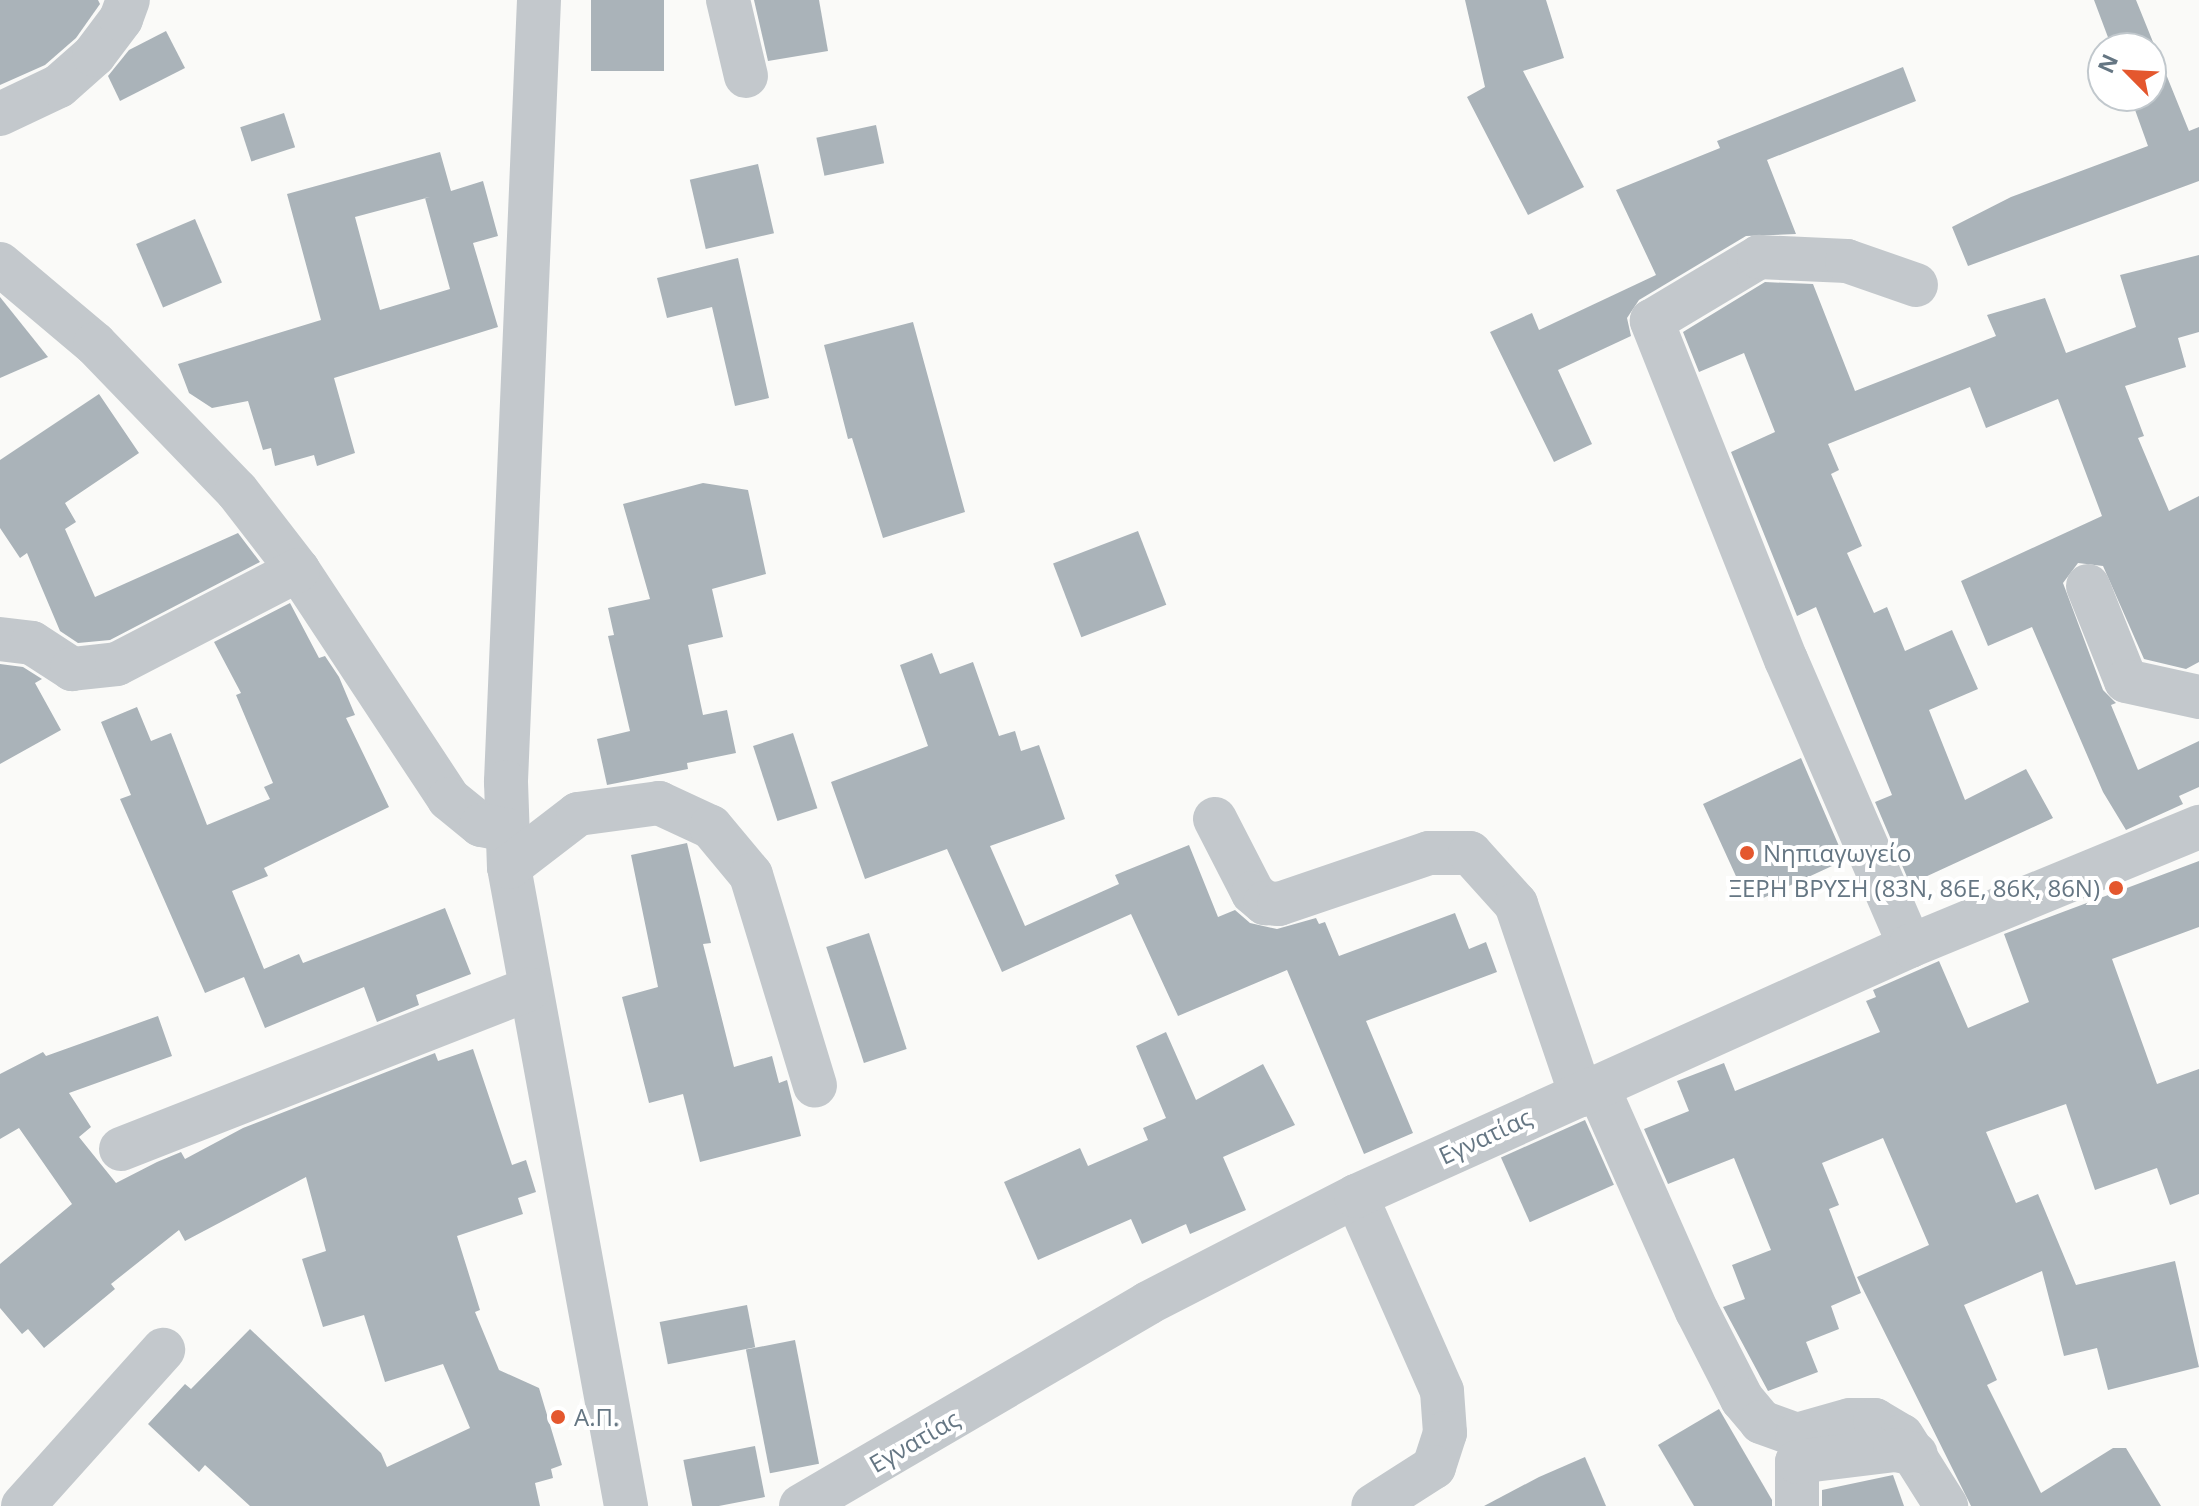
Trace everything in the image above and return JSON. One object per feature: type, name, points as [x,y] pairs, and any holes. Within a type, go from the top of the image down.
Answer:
[{"type":"street","points":[[0,114],[59,86],[94,55],[121,19],[128,0]]},
{"type":"street","points":[[539,0],[508,849],[529,989],[626,1506]]},
{"type":"street","points":[[728,0],[746,76]]},
{"type":"street","points":[[1910,946],[1786,660],[1652,321],[1759,257],[1847,261],[1916,285]]},
{"type":"street","points":[[0,264],[95,344],[237,491],[298,570],[449,799],[508,849]]},
{"type":"street","points":[[0,639],[32,643],[72,669],[117,664],[298,570]]},
{"type":"street","points":[[2088,586],[2126,681],[2199,697]]},
{"type":"street","points":[[508,849],[578,814],[659,803],[711,827],[751,875],[815,1086]]},
{"type":"street","points":[[1215,819],[1253,893],[1265,903],[1279,904],[1429,853],[1470,853],[1516,904],[1589,1092],[1742,1399],[1761,1422],[1797,1449]]},
{"type":"street","name":"Εγνατίας","points":[[801,1506],[1148,1303],[1356,1196],[1910,946],[2199,827]]},
{"type":"street","points":[[121,1149],[529,989]]},
{"type":"street","points":[[1356,1196],[1442,1391],[1445,1433],[1434,1467],[1373,1506]]},
{"type":"street","points":[[23,1506],[163,1350]]},
{"type":"street","points":[[1797,1449],[1850,1420],[1875,1420],[1902,1436],[1946,1506]]},
{"type":"street","points":[[1797,1449],[1797,1506]]},
{"type":"building","points":[[0,0],[98,0],[100,4],[76,38],[45,65],[0,85]]},
{"type":"building","points":[[591,0],[664,0],[664,71],[591,71]]},
{"type":"building","points":[[754,0],[819,0],[828,51],[768,61]]},
{"type":"building","points":[[1465,0],[1546,0],[1564,58],[1523,71],[1584,187],[1528,215],[1467,97],[1485,87]]},
{"type":"building","points":[[2094,0],[2136,0],[2149,32],[2106,32]]},
{"type":"building","points":[[166,31],[185,68],[120,101],[108,76],[129,50]]},
{"type":"building","points":[[1903,67],[1916,101],[1767,160],[1796,234],[1746,236],[1639,300],[1627,318],[1631,336],[1558,370],[1592,444],[1554,462],[1490,332],[1532,313],[1539,330],[1656,275],[1616,190],[1720,148],[1717,141]]},
{"type":"building","points":[[2167,77],[2189,131],[2199,127],[2199,181],[1968,266],[1952,227],[2011,197],[2148,146],[2136,112],[2167,112]]},
{"type":"building","points":[[284,113],[295,147],[251,161],[240,127]]},
{"type":"building","points":[[876,125],[884,163],[824,176],[816,138]]},
{"type":"building","points":[[440,152],[451,191],[483,181],[498,236],[473,243],[498,327],[334,378],[355,453],[317,466],[314,455],[275,466],[271,448],[263,450],[248,401],[212,408],[189,393],[178,364],[321,320],[287,194]],"holes":[[[425,198],[450,289],[380,310],[355,217]]]},
{"type":"building","points":[[758,164],[774,233],[706,249],[690,180]]},
{"type":"building","points":[[195,219],[222,283],[163,308],[136,244]]},
{"type":"building","points":[[2199,255],[2199,332],[2178,338],[2186,367],[2125,386],[2144,436],[2138,438],[2169,511],[2199,496],[2199,662],[2186,669],[2144,659],[2103,566],[2078,563],[2063,583],[2103,690],[2116,703],[2111,705],[2138,770],[2199,741],[2199,787],[2179,796],[2183,804],[2126,830],[2103,792],[2032,627],[1988,646],[1961,581],[2102,516],[2058,399],[1986,428],[1970,387],[1828,444],[1839,470],[1831,474],[1862,546],[1847,553],[1874,613],[1887,607],[1905,651],[1952,630],[1978,689],[1929,710],[1965,800],[2026,769],[2053,818],[1910,884],[1875,802],[1892,795],[1816,607],[1797,616],[1731,452],[1775,432],[1744,353],[1699,372],[1683,332],[1765,282],[1813,284],[1855,391],[1996,336],[1987,315],[2045,298],[2066,353],[2136,327],[2120,275]]},
{"type":"building","points":[[738,258],[769,398],[735,406],[712,307],[667,318],[657,278]]},
{"type":"building","points":[[0,297],[48,357],[0,378]]},
{"type":"building","points":[[913,322],[965,512],[883,538],[852,438],[848,439],[824,345]]},
{"type":"building","points":[[99,394],[139,453],[65,503],[76,522],[65,529],[95,597],[238,533],[260,562],[110,640],[78,643],[60,631],[27,553],[20,558],[0,528],[0,460]]},
{"type":"building","points":[[703,483],[748,490],[766,574],[712,589],[723,637],[688,645],[703,715],[727,710],[736,753],[687,763],[688,769],[607,785],[597,739],[630,731],[608,636],[614,635],[608,608],[650,599],[623,504]]},
{"type":"building","points":[[1138,531],[1166,605],[1081,637],[1053,564]]},
{"type":"building","points":[[290,603],[319,658],[325,656],[339,677],[355,715],[346,718],[389,807],[264,868],[268,876],[232,891],[264,969],[299,954],[303,963],[445,908],[471,974],[416,995],[419,1005],[377,1022],[364,987],[265,1028],[244,977],[205,993],[120,799],[131,795],[101,722],[137,707],[151,741],[171,733],[207,825],[270,799],[264,787],[273,783],[236,695],[241,693],[214,642]]},
{"type":"building","points":[[932,653],[940,674],[973,662],[999,736],[1015,731],[1021,751],[1039,745],[1065,819],[990,846],[1025,926],[1119,884],[1115,875],[1189,845],[1218,917],[1235,910],[1250,923],[1277,929],[1316,918],[1319,924],[1325,922],[1339,956],[1455,913],[1469,949],[1486,942],[1497,972],[1366,1021],[1413,1133],[1364,1154],[1287,970],[1178,1016],[1131,914],[1002,972],[947,849],[865,879],[831,782],[928,746],[900,665]]},
{"type":"building","points":[[0,664],[23,667],[42,679],[35,683],[61,730],[0,764]]},
{"type":"building","points":[[793,733],[817,808],[777,821],[753,746]]},
{"type":"building","points":[[1801,758],[1845,860],[1761,899],[1752,879],[1740,885],[1703,804]]},
{"type":"building","points":[[687,843],[711,943],[703,944],[734,1067],[772,1056],[779,1083],[787,1080],[801,1136],[700,1162],[683,1094],[649,1103],[622,997],[658,987],[631,855]]},
{"type":"building","points":[[2199,861],[2199,927],[2112,959],[2157,1084],[2199,1069],[2199,1194],[2170,1205],[2157,1168],[2095,1190],[2066,1104],[1986,1132],[2016,1203],[2038,1194],[2076,1285],[2175,1261],[2199,1367],[2108,1390],[2097,1348],[2064,1356],[2042,1271],[1964,1305],[1997,1380],[1987,1385],[2041,1493],[2113,1448],[2126,1448],[2161,1506],[1971,1506],[1857,1277],[1929,1245],[1883,1138],[1822,1163],[1839,1205],[1829,1209],[1861,1293],[1831,1306],[1839,1329],[1806,1342],[1818,1372],[1768,1391],[1723,1307],[1745,1299],[1732,1265],[1771,1250],[1734,1158],[1668,1184],[1644,1129],[1689,1111],[1677,1081],[1724,1063],[1735,1091],[1880,1032],[1866,1001],[1876,997],[1873,990],[1939,961],[1968,1028],[2029,1002],[2004,934]]},
{"type":"building","points":[[869,933],[907,1049],[864,1063],[826,947]]},
{"type":"building","points":[[158,1016],[172,1056],[69,1093],[91,1127],[79,1137],[116,1183],[181,1152],[185,1159],[243,1128],[435,1053],[438,1061],[473,1049],[512,1165],[526,1160],[536,1192],[518,1198],[523,1214],[457,1236],[480,1310],[475,1312],[499,1370],[539,1388],[562,1465],[551,1469],[553,1478],[535,1483],[540,1506],[250,1506],[205,1465],[199,1472],[148,1424],[185,1384],[191,1389],[250,1329],[381,1453],[387,1467],[470,1428],[443,1364],[385,1382],[364,1315],[323,1327],[302,1259],[326,1251],[306,1177],[185,1241],[179,1230],[111,1284],[115,1289],[44,1348],[28,1329],[22,1334],[0,1308],[0,1264],[72,1204],[19,1128],[0,1139],[0,1074],[43,1052],[46,1056]]},
{"type":"building","points":[[1166,1032],[1196,1100],[1263,1064],[1295,1125],[1223,1157],[1246,1210],[1190,1234],[1186,1224],[1142,1244],[1131,1219],[1038,1260],[1004,1182],[1080,1148],[1088,1166],[1148,1140],[1143,1128],[1166,1118],[1136,1046]]},
{"type":"building","points":[[1585,1120],[1614,1185],[1530,1222],[1501,1157]]},
{"type":"building","points":[[747,1305],[755,1347],[668,1364],[660,1322]]},
{"type":"building","points":[[795,1340],[819,1464],[770,1473],[746,1350]]},
{"type":"building","points":[[1719,1409],[1772,1500],[1772,1506],[1694,1506],[1658,1445]]},
{"type":"building","points":[[755,1446],[765,1497],[719,1506],[692,1506],[683,1460]]},
{"type":"building","points":[[1585,1457],[1606,1506],[1484,1506],[1539,1477]]},
{"type":"building","points":[[1893,1475],[1904,1506],[1822,1506],[1822,1490]]},
{"type":"place","name":"Νηπιαγωγείο","points":[[1747,853]]},
{"type":"place","name":"ΞΕΡΗ ΒΡΥΣΗ (83Ν, 86Ε, 86Κ, 86Ν)","points":[[2116,888]]},
{"type":"place","name":"Α.Π.","points":[[558,1417]]}]
